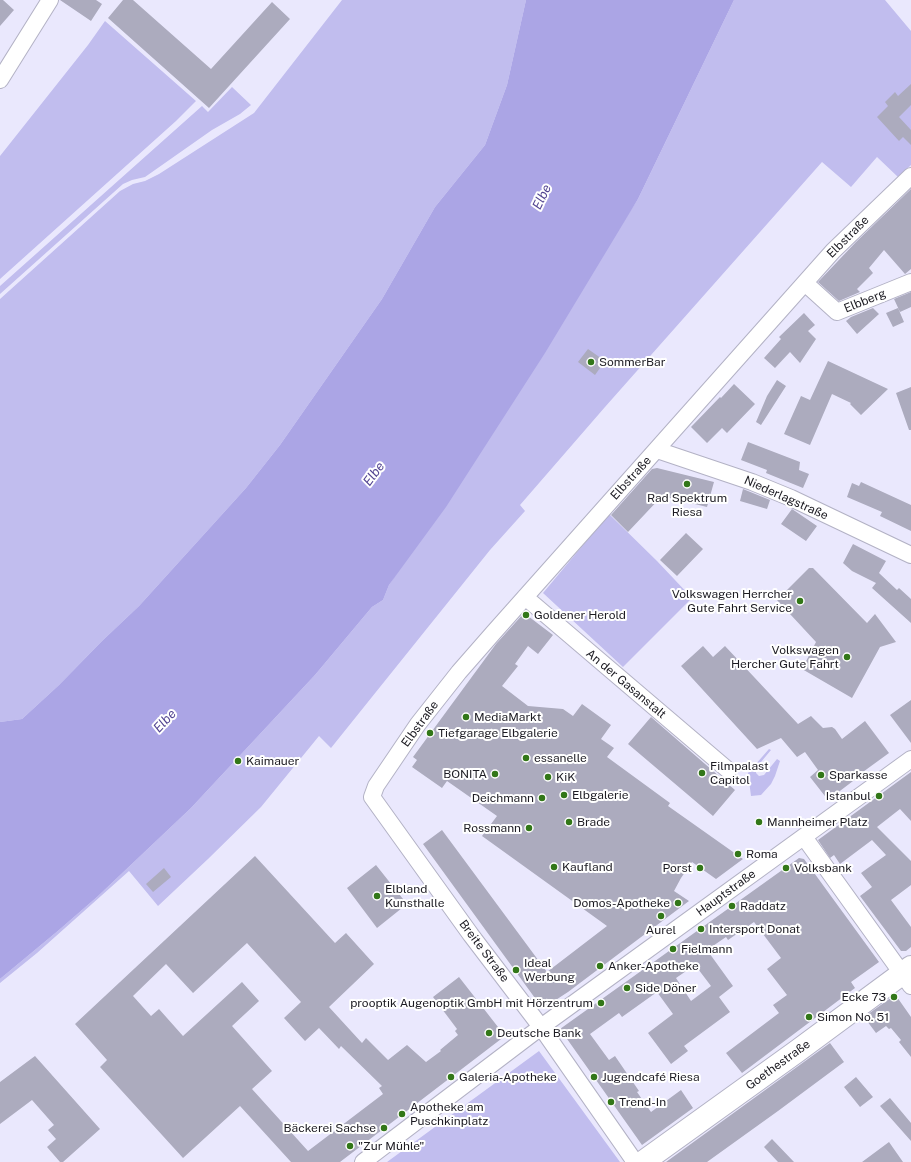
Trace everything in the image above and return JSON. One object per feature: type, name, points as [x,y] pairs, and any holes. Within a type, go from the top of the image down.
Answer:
[{"type":"main road","name":"Goethestraße","points":[[643,1162],[908,975]]},
{"type":"street","points":[[0,80],[50,0]]},
{"type":"street","name":"Elbstraße","points":[[372,797],[376,786],[418,724],[459,672],[805,282],[845,239],[911,176]]},
{"type":"street","name":"Elbberg","points":[[805,282],[837,312],[911,282]]},
{"type":"street","name":"Niederlagstraße","points":[[657,450],[752,482],[791,498],[911,555]]},
{"type":"street","name":"An der Gasanstalt","points":[[525,597],[728,770]]},
{"type":"street","name":"Hauptstraße","points":[[362,1162],[540,1027],[911,759]]},
{"type":"street","name":"Breite Straße","points":[[372,797],[540,1027],[635,1162]]},
{"type":"street","points":[[804,837],[908,975]]},
{"type":"shaded area","points":[[342,0],[526,0],[507,85],[485,145],[435,207],[382,299],[280,445],[246,488],[139,606],[59,685],[22,719],[0,722],[0,299],[120,191],[133,184],[145,181],[159,174],[254,113]]},
{"type":"shaded area","points":[[734,0],[885,0],[911,31],[911,165],[898,177],[877,157],[851,187],[822,162],[520,505],[525,511],[490,550],[331,748],[319,736],[261,807],[158,906],[129,871],[37,953],[0,983],[0,979],[97,897],[191,808],[315,675],[372,607],[383,600],[389,585],[638,199]]},
{"type":"shaded area","points":[[105,21],[196,101],[176,121],[0,279],[0,156],[88,45]]},
{"type":"shaded area","points":[[232,87],[251,105],[240,114],[212,130],[145,177],[123,184],[0,294],[0,286],[202,106],[208,112]]},
{"type":"shaded area","points":[[609,514],[692,598],[623,667],[543,593]]},
{"type":"shaded area","points":[[769,749],[771,750],[756,768],[756,773],[759,776],[764,775],[777,759],[780,761],[775,776],[771,784],[761,795],[751,796],[748,773]]},
{"type":"shaded area","points":[[539,1051],[620,1162],[387,1162]]},
{"type":"water","name":"Elbe","points":[[526,0],[734,0],[638,199],[545,353],[446,507],[389,585],[383,600],[372,607],[315,675],[191,808],[97,897],[0,979],[0,722],[22,719],[59,685],[139,606],[246,488],[280,445],[382,299],[435,207],[485,145],[507,85]]},
{"type":"building","points":[[0,0],[3,0],[14,10],[0,26]]},
{"type":"building","points":[[60,0],[96,0],[102,4],[91,21]]},
{"type":"building","points":[[123,0],[133,0],[211,69],[272,2],[290,19],[209,108],[108,18]]},
{"type":"building","points":[[911,84],[911,105],[899,117],[911,130],[911,145],[903,137],[899,141],[877,117],[888,106],[885,102],[895,92],[898,96]]},
{"type":"building","points":[[911,189],[911,269],[905,274],[884,250],[869,268],[873,273],[857,289],[860,292],[839,301],[818,282],[856,242]]},
{"type":"building","points":[[911,292],[911,307],[900,312],[894,299]]},
{"type":"building","points":[[873,308],[879,314],[857,334],[846,321],[851,317]]},
{"type":"building","points":[[898,308],[904,322],[893,327],[886,313]]},
{"type":"building","points":[[804,313],[815,325],[808,331],[816,339],[800,363],[790,352],[775,368],[764,358],[781,339],[779,337]]},
{"type":"building","name":"SommerBar","points":[[588,349],[605,361],[595,375],[578,362]]},
{"type":"building","points":[[828,361],[888,389],[861,415],[850,404],[851,403],[832,394],[810,445],[784,434],[801,396],[810,400]]},
{"type":"building","points":[[777,380],[786,386],[761,425],[756,422],[767,396]]},
{"type":"building","points":[[734,384],[755,404],[727,433],[722,428],[707,443],[691,427]]},
{"type":"building","points":[[911,387],[911,430],[909,430],[896,393]]},
{"type":"building","points":[[748,442],[800,462],[799,470],[809,474],[803,488],[766,473],[767,470],[741,460]]},
{"type":"building","points":[[657,468],[714,482],[707,507],[662,496],[628,532],[611,515],[652,469]]},
{"type":"building","points":[[861,482],[911,505],[911,531],[880,516],[882,512],[847,497],[852,483],[859,486]]},
{"type":"building","points":[[743,489],[770,500],[767,509],[740,501]]},
{"type":"building","points":[[792,509],[817,526],[806,541],[781,524]]},
{"type":"building","points":[[686,533],[703,549],[677,576],[660,560]]},
{"type":"building","points":[[853,544],[886,561],[879,573],[897,590],[899,588],[911,599],[911,623],[872,588],[876,583],[852,571],[843,563]]},
{"type":"building","points":[[809,568],[813,568],[867,623],[875,614],[896,642],[880,647],[852,698],[802,669],[816,642],[777,600]]},
{"type":"building","name":"Elbgalerie","points":[[524,613],[553,635],[538,654],[528,646],[515,664],[518,666],[502,686],[528,706],[563,709],[573,716],[582,704],[611,725],[601,739],[614,748],[607,757],[670,803],[668,806],[743,859],[716,879],[692,862],[674,891],[689,901],[568,992],[545,1007],[540,1005],[423,844],[442,830],[547,972],[607,926],[482,836],[497,816],[447,781],[442,788],[412,767],[417,760],[413,757],[496,644]]},
{"type":"building","points":[[703,646],[713,657],[725,646],[798,724],[811,716],[823,728],[832,727],[835,729],[842,739],[865,721],[889,753],[828,800],[810,777],[818,770],[805,752],[797,757],[781,738],[757,749],[681,666]]},
{"type":"building","points":[[911,700],[911,743],[890,715]]},
{"type":"building","points":[[651,717],[735,790],[713,816],[628,744]]},
{"type":"building","points":[[911,772],[911,821],[900,809],[877,827],[911,861],[911,885],[891,900],[911,927],[911,947],[906,951],[901,951],[860,896],[872,887],[861,873],[886,855],[872,840],[840,864],[834,855],[830,858],[818,840]]},
{"type":"building","points":[[255,856],[335,943],[346,933],[374,964],[329,1007],[362,1043],[366,1038],[388,1060],[407,1045],[426,1062],[441,1051],[440,1050],[458,1035],[455,1031],[457,1029],[433,997],[459,977],[505,1036],[340,1162],[291,1162],[240,1106],[183,1158],[100,1067],[107,1060],[75,1024]],"holes":[[[247,943],[301,1002],[284,1018],[305,1041],[319,1028],[339,1049],[341,1046],[382,1086],[379,1088],[383,1094],[308,1151],[252,1089],[272,1071],[232,1026],[259,1001],[242,982],[183,1036],[159,1009],[151,1016],[133,996],[166,964],[193,993]]]},
{"type":"building","points":[[799,858],[804,859],[879,962],[851,982],[855,988],[742,1073],[726,1053],[779,1013],[773,1005],[787,995],[767,969],[781,958],[754,922],[728,940],[726,937],[707,950],[733,986],[719,997],[730,1012],[684,1046],[688,1051],[671,1064],[648,1033],[673,1014],[657,992],[622,1017],[619,1013],[590,1034],[609,1060],[615,1056],[639,1091],[637,1092],[651,1112],[681,1090],[693,1108],[642,1145],[560,1029]],"holes":[[[695,965],[711,986],[691,1001],[676,978]]]},
{"type":"building","name":"Elbland Kunsthalle","points":[[376,865],[407,904],[377,928],[347,888]]},
{"type":"building","points":[[164,868],[171,877],[153,892],[146,884]]},
{"type":"building","points":[[892,997],[897,997],[911,1017],[911,1057],[899,1042],[901,1040],[891,1028],[889,1029],[886,1026],[876,1033],[864,1017]]},
{"type":"building","points":[[830,1043],[844,1062],[778,1111],[707,1162],[666,1162]]},
{"type":"building","points":[[35,1056],[100,1129],[63,1162],[60,1162],[47,1147],[56,1139],[48,1130],[54,1125],[32,1100],[0,1124],[0,1082]]},
{"type":"building","points":[[856,1077],[873,1097],[860,1107],[844,1087]]},
{"type":"building","points":[[890,1098],[911,1123],[911,1141],[880,1106]]},
{"type":"building","points":[[772,1139],[794,1162],[778,1162],[764,1147]]},
{"type":"building","points":[[889,1142],[903,1162],[862,1162]]},
{"type":"place","name":"SommerBar","points":[[591,362]]},
{"type":"place","name":"Rad Spektrum Riesa","points":[[687,484]]},
{"type":"place","name":"Volkswagen Herrcher Gute Fahrt Service","points":[[800,601]]},
{"type":"place","name":"Goldener Herold","points":[[526,615]]},
{"type":"place","name":"Volkswagen Hercher Gute Fahrt","points":[[847,657]]},
{"type":"place","name":"MediaMarkt","points":[[466,717]]},
{"type":"place","name":"Tiefgarage Elbgalerie","points":[[430,733]]},
{"type":"place","name":"essanelle","points":[[526,758]]},
{"type":"place","name":"Kaimauer","points":[[238,761]]},
{"type":"place","name":"Filmpalast Capitol","points":[[702,773]]},
{"type":"place","name":"BONITA","points":[[495,774]]},
{"type":"place","name":"Sparkasse","points":[[821,775]]},
{"type":"place","name":"KiK","points":[[548,777]]},
{"type":"place","name":"Elbgalerie","points":[[564,795]]},
{"type":"place","name":"Istanbul","points":[[879,796]]},
{"type":"place","name":"Deichmann","points":[[542,798]]},
{"type":"place","name":"Brade","points":[[569,822]]},
{"type":"place","name":"Mannheimer Platz","points":[[759,822]]},
{"type":"place","name":"Rossmann","points":[[529,828]]},
{"type":"place","name":"Roma","points":[[738,854]]},
{"type":"place","name":"Kaufland","points":[[554,867]]},
{"type":"place","name":"Porst","points":[[700,868]]},
{"type":"place","name":"Volksbank","points":[[786,868]]},
{"type":"place","name":"Elbland Kunsthalle","points":[[377,896]]},
{"type":"place","name":"Domos-Apotheke","points":[[678,903]]},
{"type":"place","name":"Raddatz","points":[[732,906]]},
{"type":"place","name":"Aurel","points":[[661,916]]},
{"type":"place","name":"Intersport Donat","points":[[701,929]]},
{"type":"place","name":"Fielmann","points":[[673,949]]},
{"type":"place","name":"Anker-Apotheke","points":[[600,966]]},
{"type":"place","name":"Ideal Werbung","points":[[516,970]]},
{"type":"place","name":"Side Döner","points":[[627,988]]},
{"type":"place","name":"Ecke 73","points":[[894,997]]},
{"type":"place","name":"prooptik Augenoptik GmbH mit Hörzentrum","points":[[601,1003]]},
{"type":"place","name":"Simon No. 51","points":[[809,1017]]},
{"type":"place","name":"Deutsche Bank","points":[[489,1033]]},
{"type":"place","name":"Galeria-Apotheke","points":[[451,1077]]},
{"type":"place","name":"Jugendcafé Riesa","points":[[594,1077]]},
{"type":"place","name":"Trend-In","points":[[611,1102]]},
{"type":"place","name":"Apotheke am Puschkinplatz","points":[[402,1114]]},
{"type":"place","name":"Bäckerei Sachse","points":[[384,1128]]},
{"type":"place","name":"\"Zur Mühle\"","points":[[350,1146]]}]
